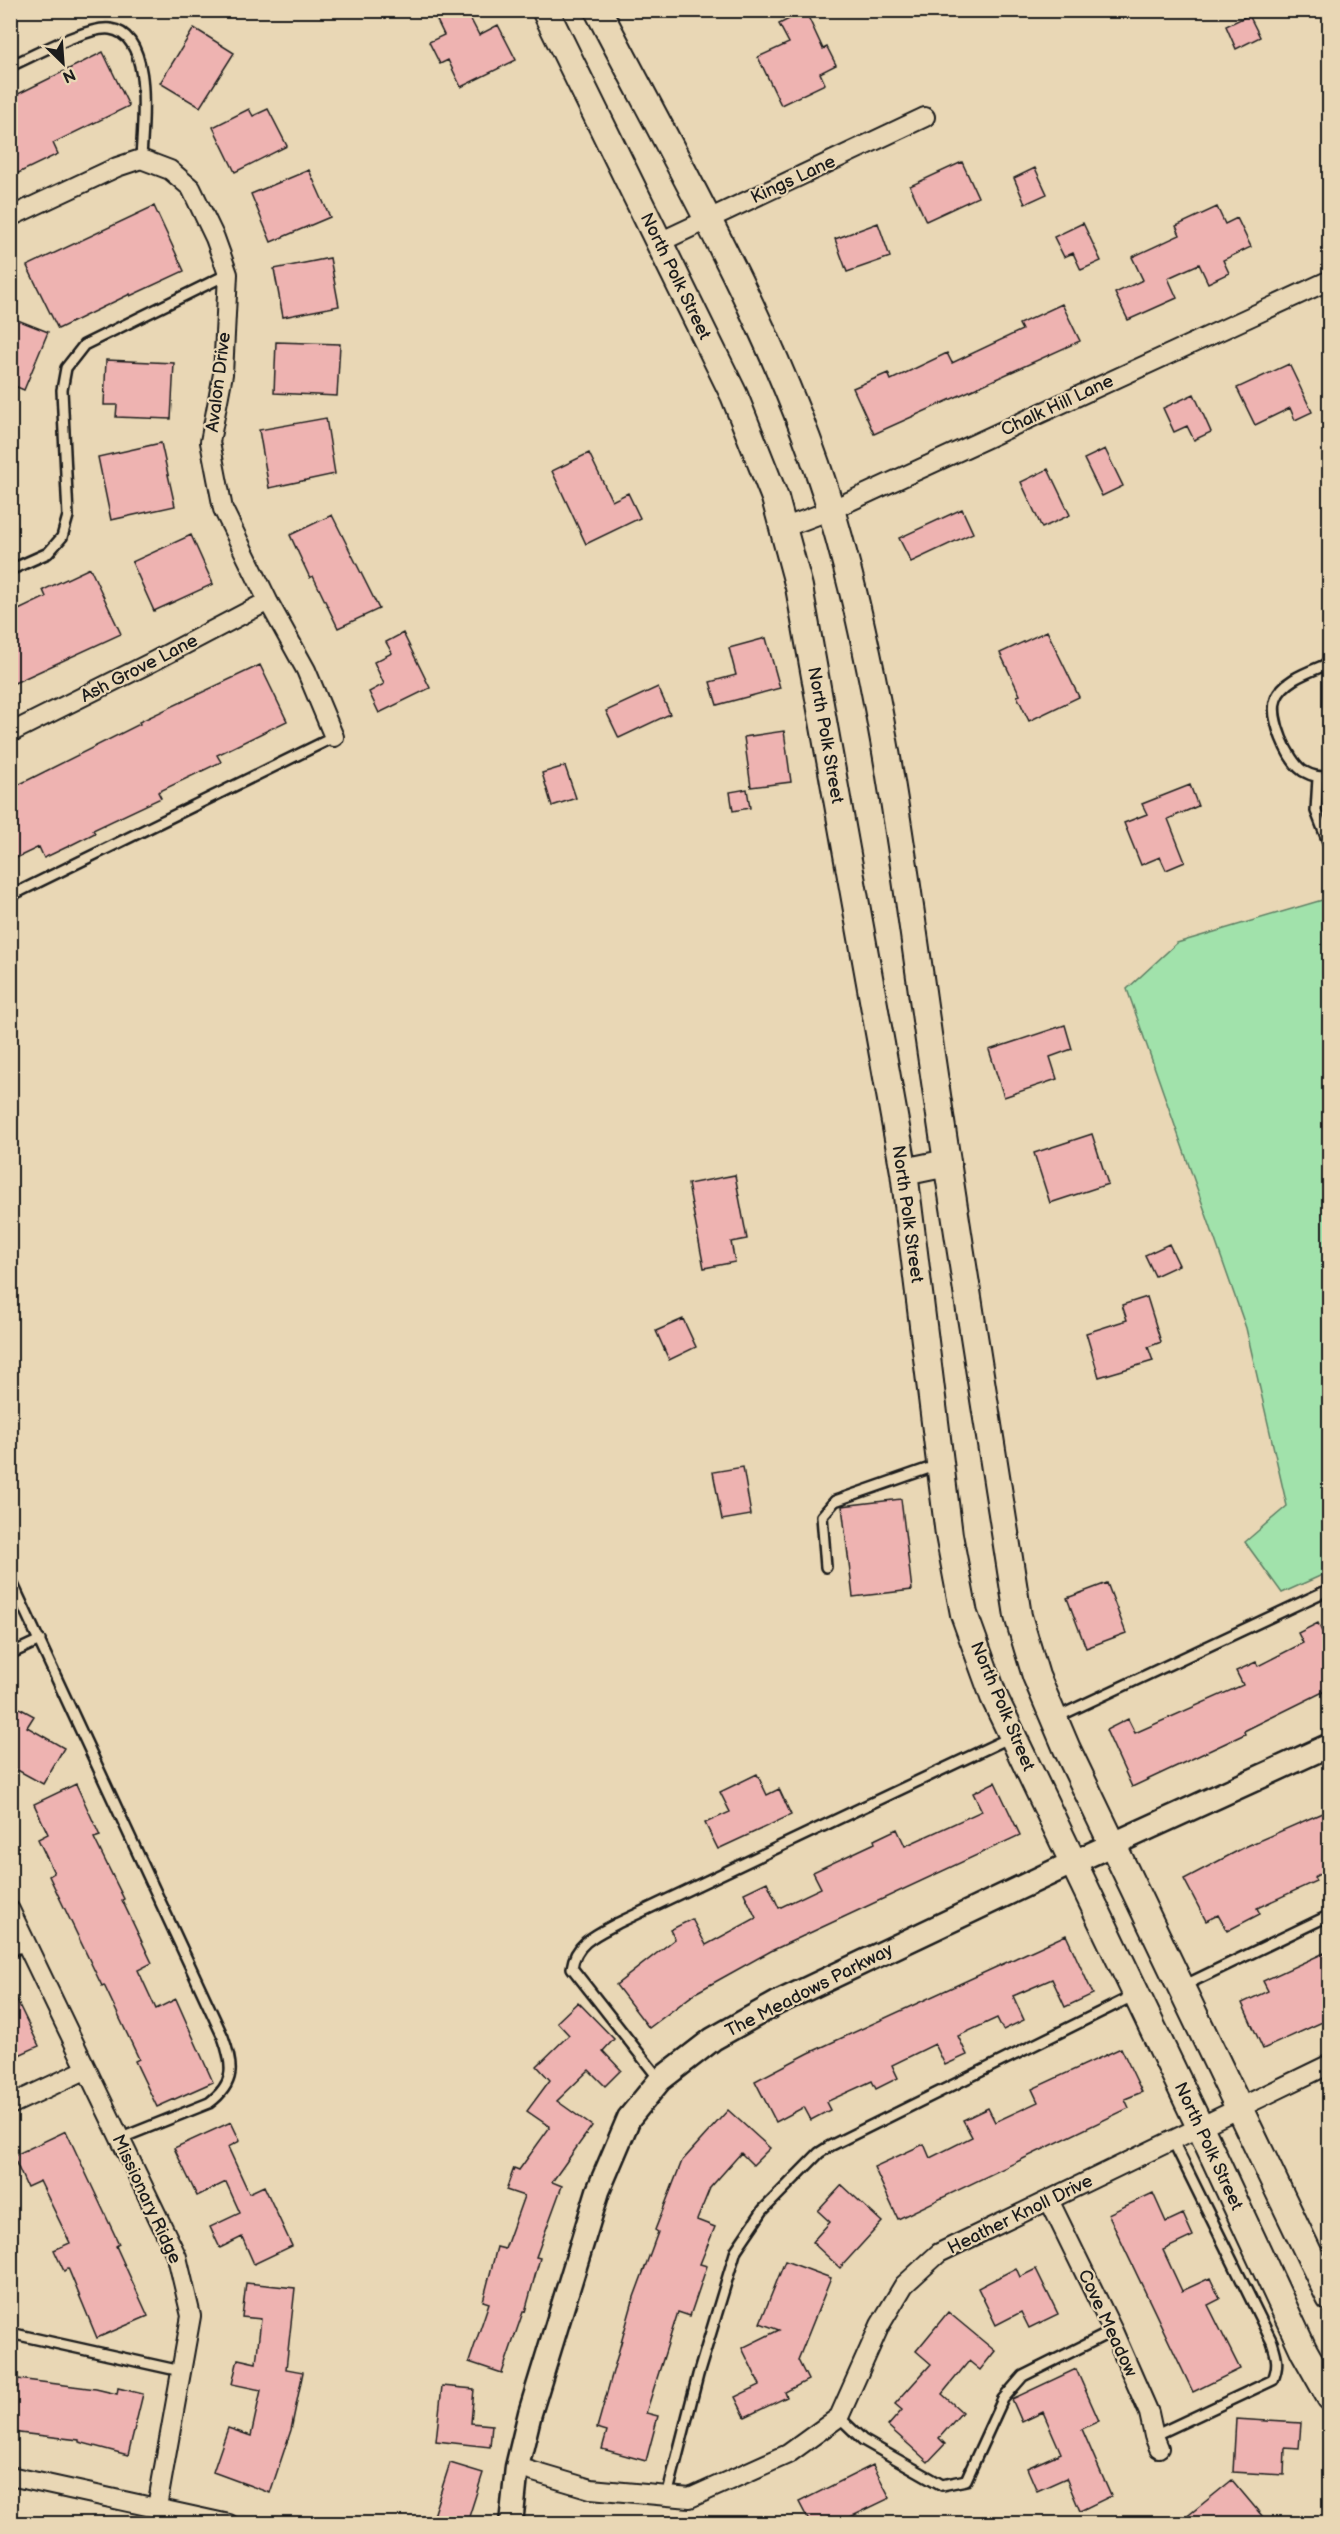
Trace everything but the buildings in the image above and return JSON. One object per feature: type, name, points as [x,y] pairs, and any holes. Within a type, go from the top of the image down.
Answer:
[{"type":"main road","name":"North Polk Street","points":[[545,10],[734,395],[775,498],[800,587],[904,1172],[949,1534],[964,1614],[994,1697],[1137,1994],[1304,2351],[1329,2397]]},
{"type":"main road","points":[[598,10],[776,357],[831,510],[852,586],[885,739],[947,1163],[1018,1616],[1036,1676],[1112,1844],[1329,2298]]},
{"type":"main road","points":[[904,1172],[947,1163]]},
{"type":"street","name":"Kings Lane","points":[[660,242],[925,117]]},
{"type":"street","name":"Avalon Drive","points":[[141,159],[170,170],[191,189],[215,238],[228,274],[223,374],[210,442],[223,508],[268,601],[306,670],[334,737]]},
{"type":"street","points":[[10,217],[117,167],[141,159]]},
{"type":"street","name":"Chalk Hill Lane","points":[[783,528],[831,510],[1329,280]]},
{"type":"street","name":"Ash Grove Lane","points":[[10,733],[153,662],[268,601]]},
{"type":"street","name":"The Meadows Parkway","points":[[511,2523],[517,2467],[531,2413],[598,2191],[629,2118],[660,2080],[713,2039],[777,2003],[1112,1844],[1329,1745]]},
{"type":"street","name":"Missionary Ridge","points":[[10,1911],[18,1949],[85,2070],[177,2257],[191,2316],[157,2507]]},
{"type":"street","name":"Heather Knoll Drive","points":[[839,2417],[880,2325],[904,2285],[939,2253],[1329,2064]]},
{"type":"street","points":[[10,2105],[85,2070]]},
{"type":"street","name":"Cove Meadow","points":[[1049,2200],[1113,2331],[1149,2413],[1157,2442]]},
{"type":"street","points":[[517,2467],[591,2489],[690,2498],[788,2454],[839,2417]]},
{"type":"street","points":[[10,2476],[229,2523]]},
{"type":"lane","points":[[10,66],[85,33],[111,29],[125,36],[136,51],[143,75],[141,159]]},
{"type":"lane","points":[[10,570],[48,552],[62,537],[69,516],[62,390],[66,368],[84,345],[102,334],[228,274]]},
{"type":"lane","points":[[1329,663],[1290,682],[1276,699],[1275,716],[1287,750],[1301,770],[1318,778],[1329,776]]},
{"type":"lane","points":[[10,896],[334,737]]},
{"type":"lane","points":[[1318,778],[1316,811],[1329,847]]},
{"type":"lane","points":[[826,1567],[822,1516],[835,1501],[940,1465]]},
{"type":"lane","points":[[10,1578],[224,2037],[230,2057],[232,2071],[226,2085],[209,2103],[119,2139]]},
{"type":"lane","points":[[1054,1718],[1329,1589]]},
{"type":"lane","points":[[10,1654],[40,1641]]},
{"type":"lane","points":[[660,2080],[572,1968],[573,1956],[582,1944],[618,1923],[1013,1736]]},
{"type":"lane","points":[[1180,1988],[1329,1916]]},
{"type":"lane","points":[[667,2496],[698,2375],[736,2250],[763,2210],[819,2153],[830,2146],[1137,1994]]},
{"type":"lane","points":[[1157,2442],[1273,2380],[1278,2370],[1278,2360],[1272,2342],[1173,2141]]},
{"type":"lane","points":[[839,2417],[863,2440],[942,2486],[966,2480],[1002,2398],[1023,2376],[1113,2331]]},
{"type":"lane","points":[[10,2333],[181,2371]]},
{"type":"green space","points":[[1329,898],[1329,1572],[1282,1593],[1245,1542],[1287,1506],[1246,1328],[1127,989],[1177,943]]}]
